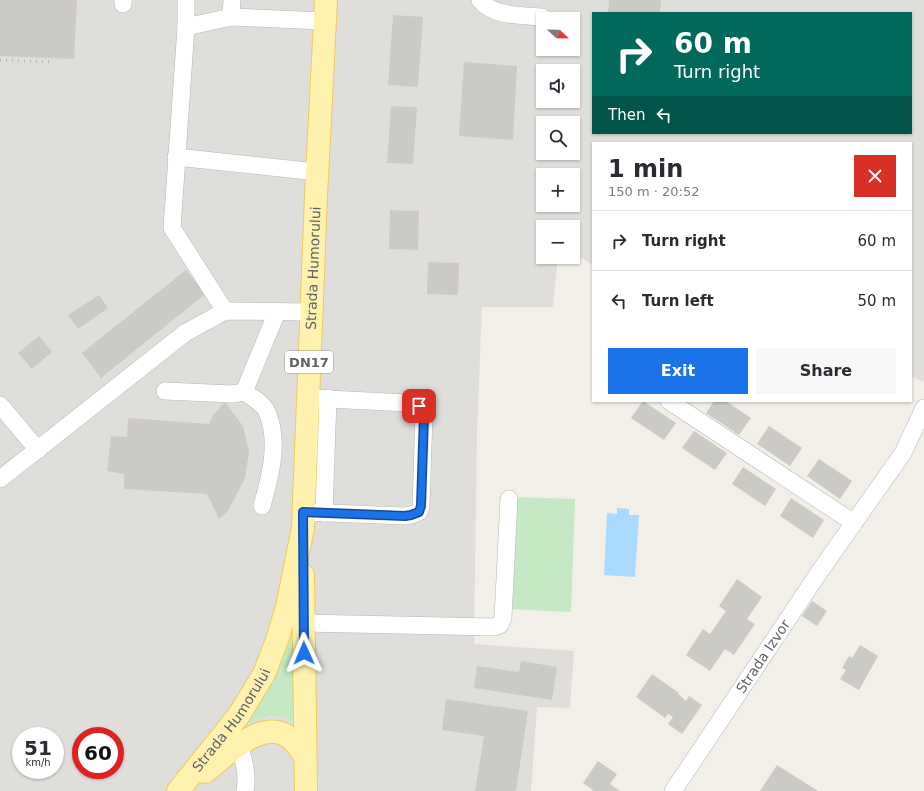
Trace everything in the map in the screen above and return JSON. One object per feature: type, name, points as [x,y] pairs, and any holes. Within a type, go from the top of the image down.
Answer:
[{"type":"main road","name":"Strada Humorului","points":[[180,791],[239,715],[264,674],[277,640],[287,607],[310,518],[318,398],[311,312],[326,10]]},
{"type":"main road","points":[[306,791],[304,623],[310,518]]},
{"type":"main road","points":[[180,791],[239,745],[256,734],[263,732],[281,732],[290,737],[305,757]]},
{"type":"street","points":[[186,0],[186,27],[172,228],[225,311]]},
{"type":"street","points":[[480,0],[485,6],[503,13],[536,16]]},
{"type":"street","points":[[186,27],[232,8],[326,10]]},
{"type":"street","points":[[176,157],[317,172]]},
{"type":"street","points":[[0,479],[185,333],[225,311],[311,312]]},
{"type":"street","points":[[244,392],[277,312]]},
{"type":"street","points":[[165,391],[232,394],[244,392],[257,401],[267,411],[273,437],[271,471],[262,506]]},
{"type":"street","points":[[310,518],[405,516],[419,512],[421,506],[424,415],[422,409],[419,406],[408,403],[318,398]]},
{"type":"street","points":[[671,402],[854,523]]},
{"type":"street","points":[[0,405],[38,450]]},
{"type":"street","name":"Strada Izvor","points":[[673,791],[820,571],[903,454],[924,408]]},
{"type":"street","points":[[304,623],[493,627],[500,625],[504,618],[509,499]]},
{"type":"street","points":[[239,745],[247,781],[245,791]]},
{"type":"shaded area","points":[[0,0],[924,0],[924,382],[912,376],[912,142],[592,142],[592,264],[580,257],[580,220],[536,220],[536,264],[557,264],[553,307],[482,307],[477,430],[474,644],[574,651],[570,708],[537,707],[531,791],[0,791]]},
{"type":"green space","points":[[513,497],[575,499],[571,612],[509,609]]},
{"type":"green space","points":[[293,614],[300,731],[289,720],[277,716],[264,717],[240,728]]},
{"type":"water","points":[[617,508],[629,509],[629,515],[639,515],[635,577],[604,575],[607,513],[617,514]]},
{"type":"building","points":[[0,0],[77,0],[74,59],[0,56]]},
{"type":"building","points":[[609,0],[661,0],[660,12],[608,12]]},
{"type":"building","points":[[393,15],[423,17],[418,87],[388,85]]},
{"type":"building","points":[[464,62],[517,66],[513,140],[459,136]]},
{"type":"building","points":[[391,106],[417,107],[413,164],[387,163]]},
{"type":"building","points":[[390,210],[419,211],[418,250],[389,249]]},
{"type":"building","points":[[428,262],[459,263],[458,295],[427,294]]},
{"type":"building","points":[[186,270],[205,294],[101,378],[82,353]]},
{"type":"building","points":[[99,295],[108,308],[78,329],[68,315]]},
{"type":"building","points":[[39,336],[52,352],[32,369],[18,353]]},
{"type":"building","points":[[225,402],[243,426],[249,452],[245,478],[228,511],[219,519],[207,494],[124,489],[124,474],[107,471],[111,436],[127,437],[128,418],[209,424],[214,414]]},
{"type":"building","points":[[642,402],[644,402],[676,423],[664,440],[631,418]]},
{"type":"building","points":[[713,402],[727,402],[751,418],[739,435],[706,413]]},
{"type":"building","points":[[769,426],[802,448],[790,466],[757,444]]},
{"type":"building","points":[[694,431],[727,453],[715,470],[682,448]]},
{"type":"building","points":[[819,459],[852,481],[840,499],[807,476]]},
{"type":"building","points":[[743,467],[776,489],[765,506],[732,484]]},
{"type":"building","points":[[791,498],[824,520],[813,538],[780,516]]},
{"type":"building","points":[[737,579],[762,597],[747,619],[755,624],[734,655],[725,649],[710,671],[686,655],[703,629],[710,634],[726,611],[719,606]]},
{"type":"building","points":[[812,601],[827,611],[817,626],[802,616]]},
{"type":"building","points":[[860,645],[878,656],[859,690],[840,679],[846,670],[842,668],[849,656],[852,658]]},
{"type":"building","points":[[521,661],[557,667],[552,700],[474,688],[477,666],[519,672]]},
{"type":"building","points":[[652,674],[679,693],[678,694],[686,701],[689,696],[702,705],[682,734],[668,724],[673,717],[668,714],[665,718],[636,697]]},
{"type":"building","points":[[446,699],[528,711],[516,791],[475,791],[484,736],[442,730]]},
{"type":"building","points":[[598,761],[617,774],[610,784],[620,791],[592,791],[593,790],[583,783]]},
{"type":"building","points":[[777,765],[818,791],[760,791]]},
{"type":"railway","points":[[0,60],[53,62]]},
{"type":"route","points":[[304,653],[303,512],[405,516],[419,512],[421,506],[424,415],[419,406]]}]
